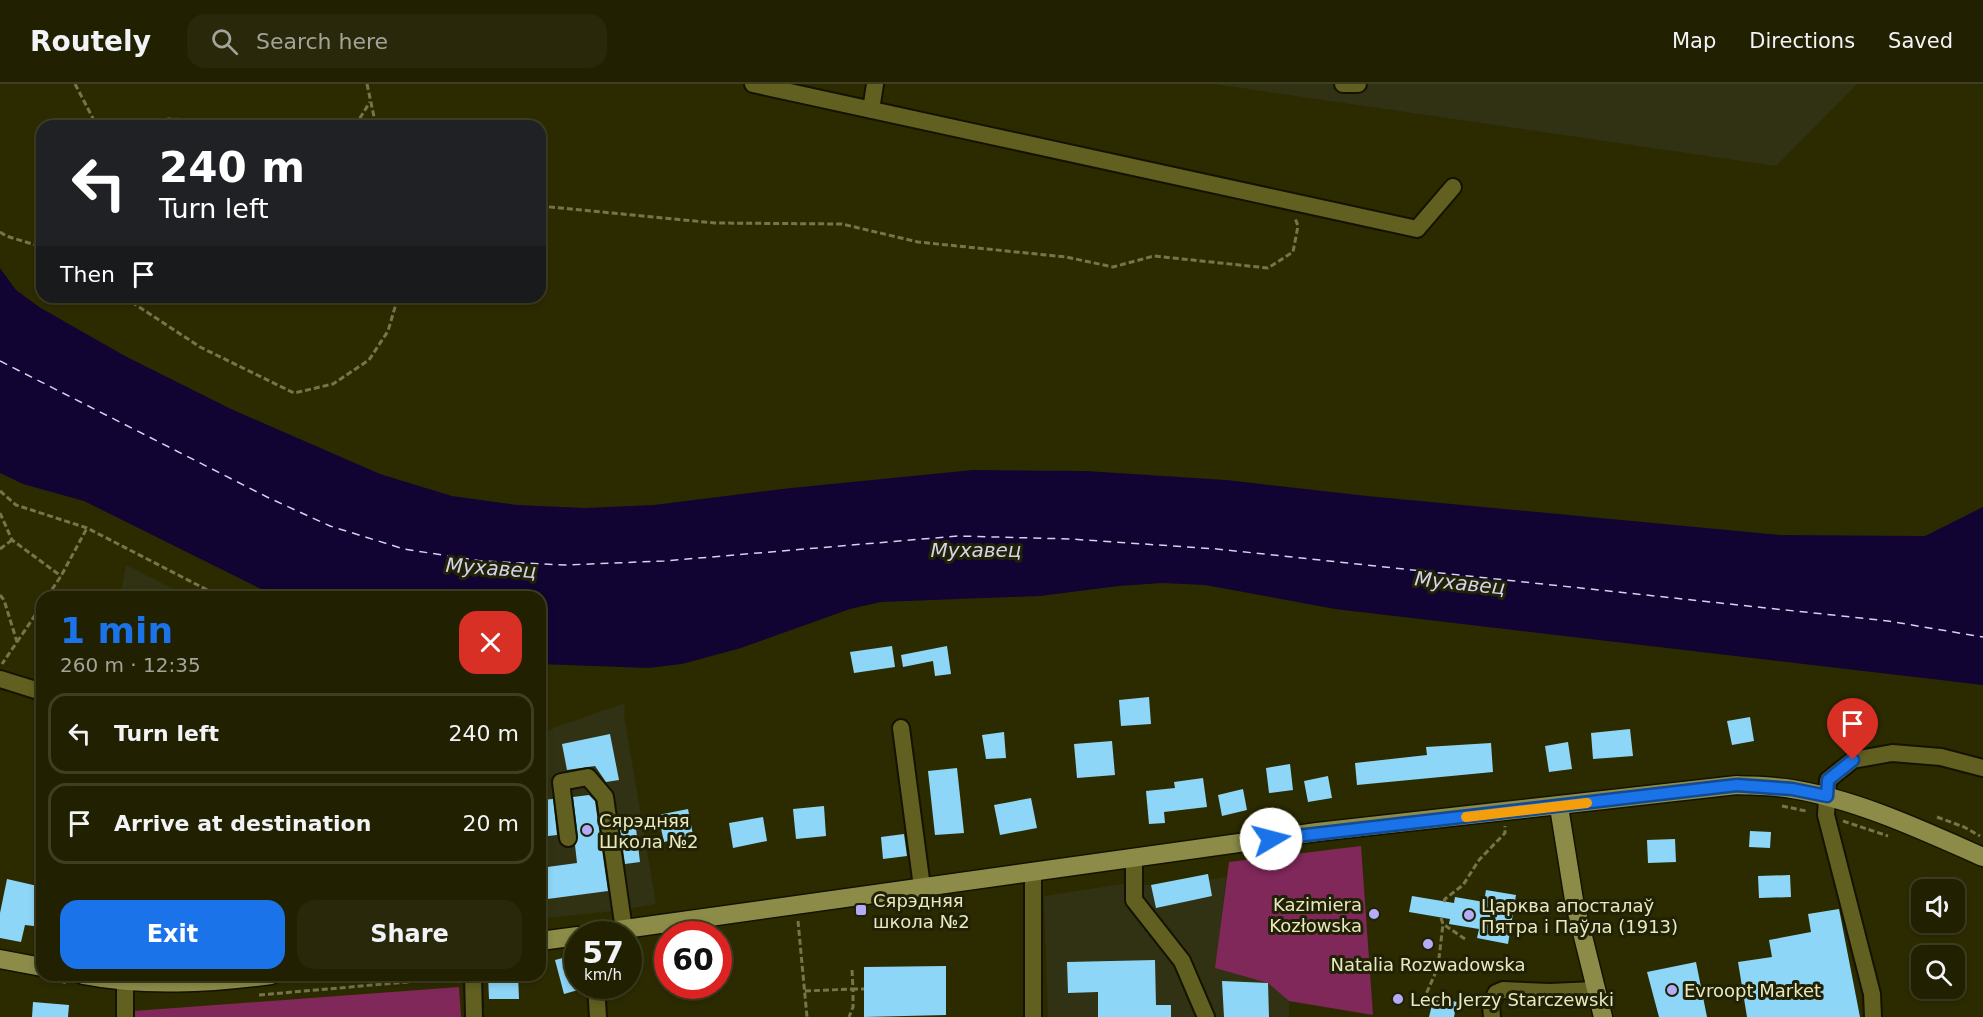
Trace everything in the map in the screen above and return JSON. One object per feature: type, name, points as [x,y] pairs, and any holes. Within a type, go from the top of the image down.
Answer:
[{"type":"main road","points":[[642,927],[1317,832],[1559,807],[1737,785],[1792,789],[1827,796],[1891,818],[1983,857]]},
{"type":"main road","points":[[1559,807],[1574,900],[1604,1017]]},
{"type":"main road","points":[[546,940],[564,938]]},
{"type":"main road","points":[[0,959],[36,966]]},
{"type":"main road","points":[[119,981],[144,981]]},
{"type":"street","points":[[753,84],[1417,230],[1453,188]]},
{"type":"street","points":[[871,110],[875,84]]},
{"type":"street","points":[[1343,84],[1358,84]]},
{"type":"street","points":[[1,672],[36,689]]},
{"type":"street","points":[[901,728],[922,887]]},
{"type":"street","points":[[1874,1017],[1872,994],[1826,815],[1828,780],[1853,760],[1892,753],[1941,757],[1983,768]]},
{"type":"street","points":[[568,838],[561,782],[588,777],[605,797],[623,921]]},
{"type":"street","points":[[1134,858],[1134,900],[1182,961],[1206,1017]]},
{"type":"street","points":[[1033,871],[1033,1017]]},
{"type":"street","points":[[473,981],[474,1017]]},
{"type":"street","points":[[125,982],[125,1017]]},
{"type":"street","points":[[1492,1017],[1491,1005],[1496,993],[1503,990],[1550,992],[1596,990]]},
{"type":"street","points":[[597,999],[598,1017]]},
{"type":"path","points":[[75,84],[94,120]]},
{"type":"path","points":[[367,84],[375,120]]},
{"type":"path","points":[[359,120],[370,101]]},
{"type":"path","points":[[167,120],[185,120]]},
{"type":"path","points":[[546,207],[715,223],[842,224],[918,242],[1065,257],[1113,267],[1154,256],[1268,268],[1293,252],[1298,226],[1287,201]]},
{"type":"path","points":[[0,232],[36,245]]},
{"type":"path","points":[[133,303],[200,347],[294,393],[333,384],[369,360],[388,331],[396,303]]},
{"type":"path","points":[[0,491],[16,505],[87,528],[209,591]]},
{"type":"path","points":[[0,513],[12,540],[62,576]]},
{"type":"path","points":[[51,591],[62,576],[87,528]]},
{"type":"path","points":[[0,549],[12,540]]},
{"type":"path","points":[[0,595],[4,600],[17,642]]},
{"type":"path","points":[[1,672],[36,614]]},
{"type":"path","points":[[1444,902],[1463,885],[1479,860],[1506,833],[1504,825]]},
{"type":"path","points":[[1423,1001],[1430,990],[1438,967],[1442,918]]},
{"type":"path","points":[[798,919],[807,1017]]},
{"type":"path","points":[[1443,924],[1465,939]]},
{"type":"path","points":[[849,1017],[854,1007],[852,970]]},
{"type":"path","points":[[805,990],[864,989]]},
{"type":"shaded area","points":[[1214,84],[1857,84],[1776,166]]},
{"type":"shaded area","points":[[126,565],[177,591],[121,591]]},
{"type":"shaded area","points":[[625,703],[624,715],[656,904],[546,918],[546,732]]},
{"type":"shaded area","points":[[1361,846],[1373,1015],[1289,1001],[1268,983],[1215,968],[1229,862]]},
{"type":"shaded area","points":[[1208,874],[1209,880],[1226,877],[1216,968],[1268,983],[1289,1001],[1289,1017],[1048,1017],[1044,896],[1122,884],[1151,885]]},
{"type":"shaded area","points":[[459,987],[461,1017],[134,1017],[134,1011]]},
{"type":"water","name":"Мухавец","points":[[0,268],[16,290],[39,307],[125,356],[231,409],[380,474],[452,496],[517,505],[585,508],[654,505],[791,488],[973,470],[1086,471],[1226,480],[1367,496],[1780,535],[1925,536],[1983,507],[1983,685],[1335,609],[1205,585],[1162,583],[1040,596],[881,602],[850,609],[741,648],[682,664],[648,668],[546,664],[546,591],[265,591],[84,501],[23,484],[0,473]]},
{"type":"building","points":[[892,646],[895,667],[854,673],[850,652]]},
{"type":"building","points":[[947,646],[951,674],[935,676],[933,661],[903,667],[901,655]]},
{"type":"building","points":[[1149,697],[1151,724],[1121,726],[1119,700]]},
{"type":"building","points":[[1750,717],[1754,741],[1732,745],[1727,721]]},
{"type":"building","points":[[1630,729],[1633,756],[1593,759],[1591,733]]},
{"type":"building","points":[[1004,732],[1006,758],[986,759],[982,735]]},
{"type":"building","points":[[610,734],[619,780],[606,782],[595,766],[567,770],[562,744]]},
{"type":"building","points":[[1112,741],[1115,775],[1077,778],[1074,744]]},
{"type":"building","points":[[1568,742],[1572,769],[1549,772],[1545,746]]},
{"type":"building","points":[[1491,743],[1493,772],[1357,785],[1355,763],[1427,755],[1426,747]]},
{"type":"building","points":[[1290,764],[1293,790],[1269,793],[1266,768]]},
{"type":"building","points":[[957,768],[964,833],[935,835],[928,771]]},
{"type":"building","points":[[1328,776],[1332,798],[1308,802],[1304,781]]},
{"type":"building","points":[[1203,778],[1207,807],[1164,812],[1165,823],[1149,824],[1146,791],[1175,788],[1174,782]]},
{"type":"building","points":[[1243,789],[1247,810],[1222,816],[1218,795]]},
{"type":"building","name":"Сярэдняя Школа №2","points":[[589,795],[595,801],[608,891],[546,899],[546,867],[577,863],[575,845],[578,837],[573,797]]},
{"type":"building","points":[[1031,798],[1037,828],[1000,835],[994,805]]},
{"type":"building","points":[[553,799],[557,835],[546,836],[546,800]]},
{"type":"building","points":[[824,806],[826,836],[796,839],[793,809]]},
{"type":"building","points":[[688,809],[693,835],[664,842],[658,815]]},
{"type":"building","points":[[763,817],[767,841],[733,848],[729,823]]},
{"type":"building","points":[[635,820],[640,862],[625,864],[619,822]]},
{"type":"building","points":[[1750,831],[1771,832],[1770,848],[1749,847]]},
{"type":"building","points":[[904,834],[907,856],[883,859],[881,837]]},
{"type":"building","points":[[1675,839],[1676,862],[1648,863],[1647,840]]},
{"type":"building","points":[[1208,874],[1212,896],[1156,908],[1151,885]]},
{"type":"building","points":[[1790,875],[1791,897],[1759,898],[1758,876]]},
{"type":"building","points":[[7,879],[36,886],[36,926],[25,925],[21,942],[0,938],[0,913]]},
{"type":"building","name":"Царква апосталаў Пятра і Паўла (1913)","points":[[1486,890],[1516,895],[1508,944],[1477,938],[1479,929],[1449,924],[1450,919],[1409,912],[1412,896],[1454,903],[1455,897],[1484,902]]},
{"type":"building","points":[[1839,909],[1860,1017],[1747,1017],[1738,962],[1772,957],[1769,940],[1811,932],[1808,914]]},
{"type":"building","points":[[564,958],[564,994],[555,960]]},
{"type":"building","points":[[1155,960],[1156,1005],[1171,1005],[1171,1017],[1098,1017],[1098,992],[1068,993],[1067,962]]},
{"type":"building","points":[[1696,962],[1707,1017],[1659,1017],[1647,972]]},
{"type":"building","points":[[946,966],[946,1015],[864,1017],[864,967]]},
{"type":"building","points":[[488,981],[518,981],[519,999],[489,999]]},
{"type":"building","points":[[1222,981],[1268,983],[1269,1017],[1224,1017]]},
{"type":"building","points":[[1434,997],[1457,1002],[1454,1017],[1429,1017]]},
{"type":"building","points":[[33,1002],[69,1005],[68,1017],[32,1017]]},
{"type":"ferry route","points":[[0,361],[267,497],[330,526],[404,549],[481,561],[565,565],[664,561],[958,536],[1070,539],[1217,549],[1888,621],[1983,637]]},
{"type":"slow traffic","points":[[1466,817],[1587,803]]},
{"type":"place","name":"Сярэдняя Школа №2","points":[[587,830]]},
{"type":"place","name":"Сярэдняя школа №2","points":[[861,910]]},
{"type":"place","name":"Kazimiera Kozłowska","points":[[1374,914]]},
{"type":"place","name":"Царква апосталаў Пятра і Паўла (1913)","points":[[1469,915]]},
{"type":"place","name":"Natalia Rozwadowska","points":[[1428,944]]},
{"type":"place","name":"Evroopt Market","points":[[1672,990]]},
{"type":"place","name":"Lech Jerzy Starczewski","points":[[1398,999]]},
{"type":"route","points":[[1271,839],[1737,785],[1792,789],[1827,796],[1828,780],[1853,760]]}]
